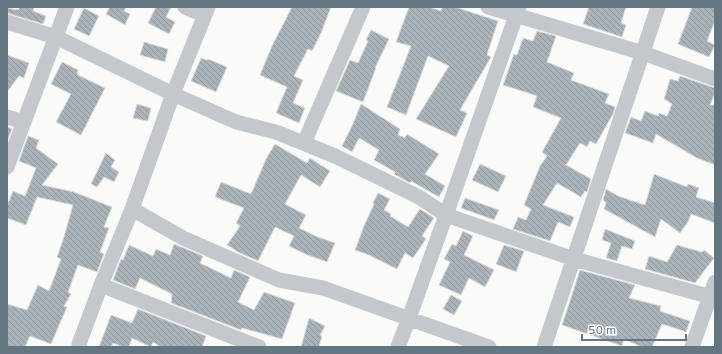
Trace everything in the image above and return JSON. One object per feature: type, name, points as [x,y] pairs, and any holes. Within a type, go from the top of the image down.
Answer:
[{"type":"street","points":[[7,167],[67,7]]},
{"type":"street","points":[[80,347],[79,344],[101,285],[132,209],[173,94],[206,11],[185,7]]},
{"type":"street","points":[[304,143],[363,7]]},
{"type":"street","points":[[488,7],[518,11],[715,79]]},
{"type":"street","points":[[544,347],[658,7]]},
{"type":"street","points":[[398,347],[410,318],[518,11]]},
{"type":"street","points":[[7,22],[56,37],[173,94],[236,122],[276,132],[335,156],[419,197],[446,215],[574,259],[712,298]]},
{"type":"street","points":[[7,117],[24,122]]},
{"type":"street","points":[[132,209],[182,238],[279,280],[323,288],[489,347]]},
{"type":"street","points":[[692,347],[712,298],[715,282]]},
{"type":"street","points":[[101,285],[259,347]]},
{"type":"building","points":[[20,7],[34,7],[33,11],[46,16],[43,24],[7,13],[7,8],[18,10]]},
{"type":"building","points":[[110,7],[126,7],[124,11],[130,14],[125,25],[106,14]]},
{"type":"building","points":[[156,7],[171,7],[166,17],[175,22],[169,34],[148,23]]},
{"type":"building","points":[[292,7],[331,7],[312,51],[308,49],[294,76],[303,80],[293,103],[305,108],[299,123],[276,113],[287,87],[260,75],[272,46]]},
{"type":"building","points":[[409,7],[429,7],[441,11],[442,7],[455,7],[498,21],[487,55],[491,57],[460,110],[467,113],[456,137],[416,119],[449,66],[428,56],[406,115],[387,107],[411,46],[396,42]]},
{"type":"building","points":[[589,7],[626,7],[621,23],[626,25],[622,37],[583,24]]},
{"type":"building","points":[[692,7],[715,7],[715,21],[707,41],[715,45],[709,57],[678,44]]},
{"type":"building","points":[[84,8],[99,16],[89,36],[74,29]]},
{"type":"building","points":[[371,30],[389,39],[375,68],[363,102],[336,91],[350,60],[358,63],[368,41],[366,40]]},
{"type":"building","points":[[537,31],[556,36],[547,62],[574,73],[571,80],[609,94],[605,103],[615,107],[613,114],[596,144],[590,141],[587,147],[580,143],[566,165],[591,179],[587,192],[585,191],[581,197],[557,183],[543,205],[574,217],[570,227],[558,222],[550,241],[513,229],[518,217],[526,220],[531,209],[524,205],[540,166],[547,156],[542,152],[561,118],[533,107],[537,96],[503,85],[514,54],[517,55],[523,38],[533,41]]},
{"type":"building","points":[[144,42],[168,49],[165,62],[140,55]]},
{"type":"building","points":[[7,55],[29,63],[24,78],[19,76],[7,92]]},
{"type":"building","points":[[201,58],[208,59],[227,67],[216,92],[191,81]]},
{"type":"building","points":[[62,62],[78,70],[78,75],[105,88],[81,135],[56,122],[71,94],[51,84]]},
{"type":"building","points":[[680,76],[715,88],[715,93],[710,105],[715,105],[715,165],[697,158],[656,134],[653,143],[625,133],[631,117],[641,121],[645,111],[658,116],[659,113],[667,116],[672,104],[664,99],[670,79],[678,81]]},
{"type":"building","points":[[137,104],[151,108],[148,121],[133,118]]},
{"type":"building","points":[[361,104],[400,129],[398,135],[405,138],[407,134],[439,154],[425,174],[445,186],[439,197],[411,181],[410,183],[394,174],[395,172],[374,160],[379,150],[359,138],[352,152],[342,146]]},
{"type":"building","points":[[7,127],[12,129],[7,141]]},
{"type":"building","points":[[28,136],[39,140],[36,148],[58,164],[42,185],[74,192],[112,207],[104,227],[109,228],[100,252],[104,254],[97,272],[78,265],[68,292],[71,294],[64,306],[67,307],[51,344],[30,336],[25,347],[7,347],[7,304],[27,310],[38,285],[49,291],[61,259],[57,257],[73,205],[37,197],[26,225],[7,218],[7,206],[13,191],[25,196],[36,168],[19,161]]},
{"type":"building","points":[[275,144],[307,163],[310,158],[330,171],[320,187],[301,175],[285,204],[306,215],[299,228],[335,243],[327,262],[289,246],[294,236],[275,227],[258,261],[227,245],[240,226],[236,223],[244,208],[215,197],[221,182],[251,194],[266,159]]},
{"type":"building","points":[[106,153],[115,160],[111,167],[119,172],[114,182],[104,177],[97,187],[91,184]]},
{"type":"building","points":[[480,164],[506,176],[498,192],[472,180]]},
{"type":"building","points":[[654,174],[687,187],[688,184],[699,188],[696,197],[715,203],[715,223],[691,214],[688,222],[680,233],[661,219],[655,237],[604,209],[606,203],[603,200],[606,189],[618,196],[645,205]]},
{"type":"building","points":[[378,193],[390,199],[384,210],[391,214],[390,216],[408,227],[420,209],[434,218],[422,236],[426,239],[413,258],[405,253],[397,269],[369,255],[355,250]]},
{"type":"building","points":[[465,198],[499,210],[494,220],[461,208]]},
{"type":"building","points":[[605,229],[635,241],[632,249],[622,246],[617,261],[606,258],[611,243],[602,240]]},
{"type":"building","points":[[463,231],[473,236],[464,255],[494,270],[485,287],[469,278],[461,295],[439,285],[450,262],[444,259],[452,244],[456,246]]},
{"type":"building","points":[[174,244],[203,256],[200,263],[231,278],[234,270],[250,277],[238,302],[254,310],[264,292],[295,303],[282,339],[242,328],[241,330],[171,303],[172,294],[140,278],[135,289],[113,280],[121,259],[123,260],[129,245],[153,256],[156,249],[170,255]]},
{"type":"building","points":[[504,245],[524,251],[516,272],[496,264]]},
{"type":"building","points":[[677,245],[702,252],[704,250],[714,258],[695,283],[645,269],[649,256],[667,262]]},
{"type":"building","points":[[580,270],[635,285],[629,298],[661,306],[660,311],[690,321],[686,332],[662,324],[652,347],[642,347],[624,339],[622,346],[562,325]]},
{"type":"building","points":[[451,295],[462,301],[454,315],[443,309]]},
{"type":"building","points":[[138,309],[206,336],[202,347],[161,347],[153,342],[151,347],[132,338],[129,347],[123,347],[113,343],[111,347],[99,347],[111,315],[132,323]]},
{"type":"building","points":[[309,318],[325,326],[320,335],[322,336],[319,347],[301,347]]}]
